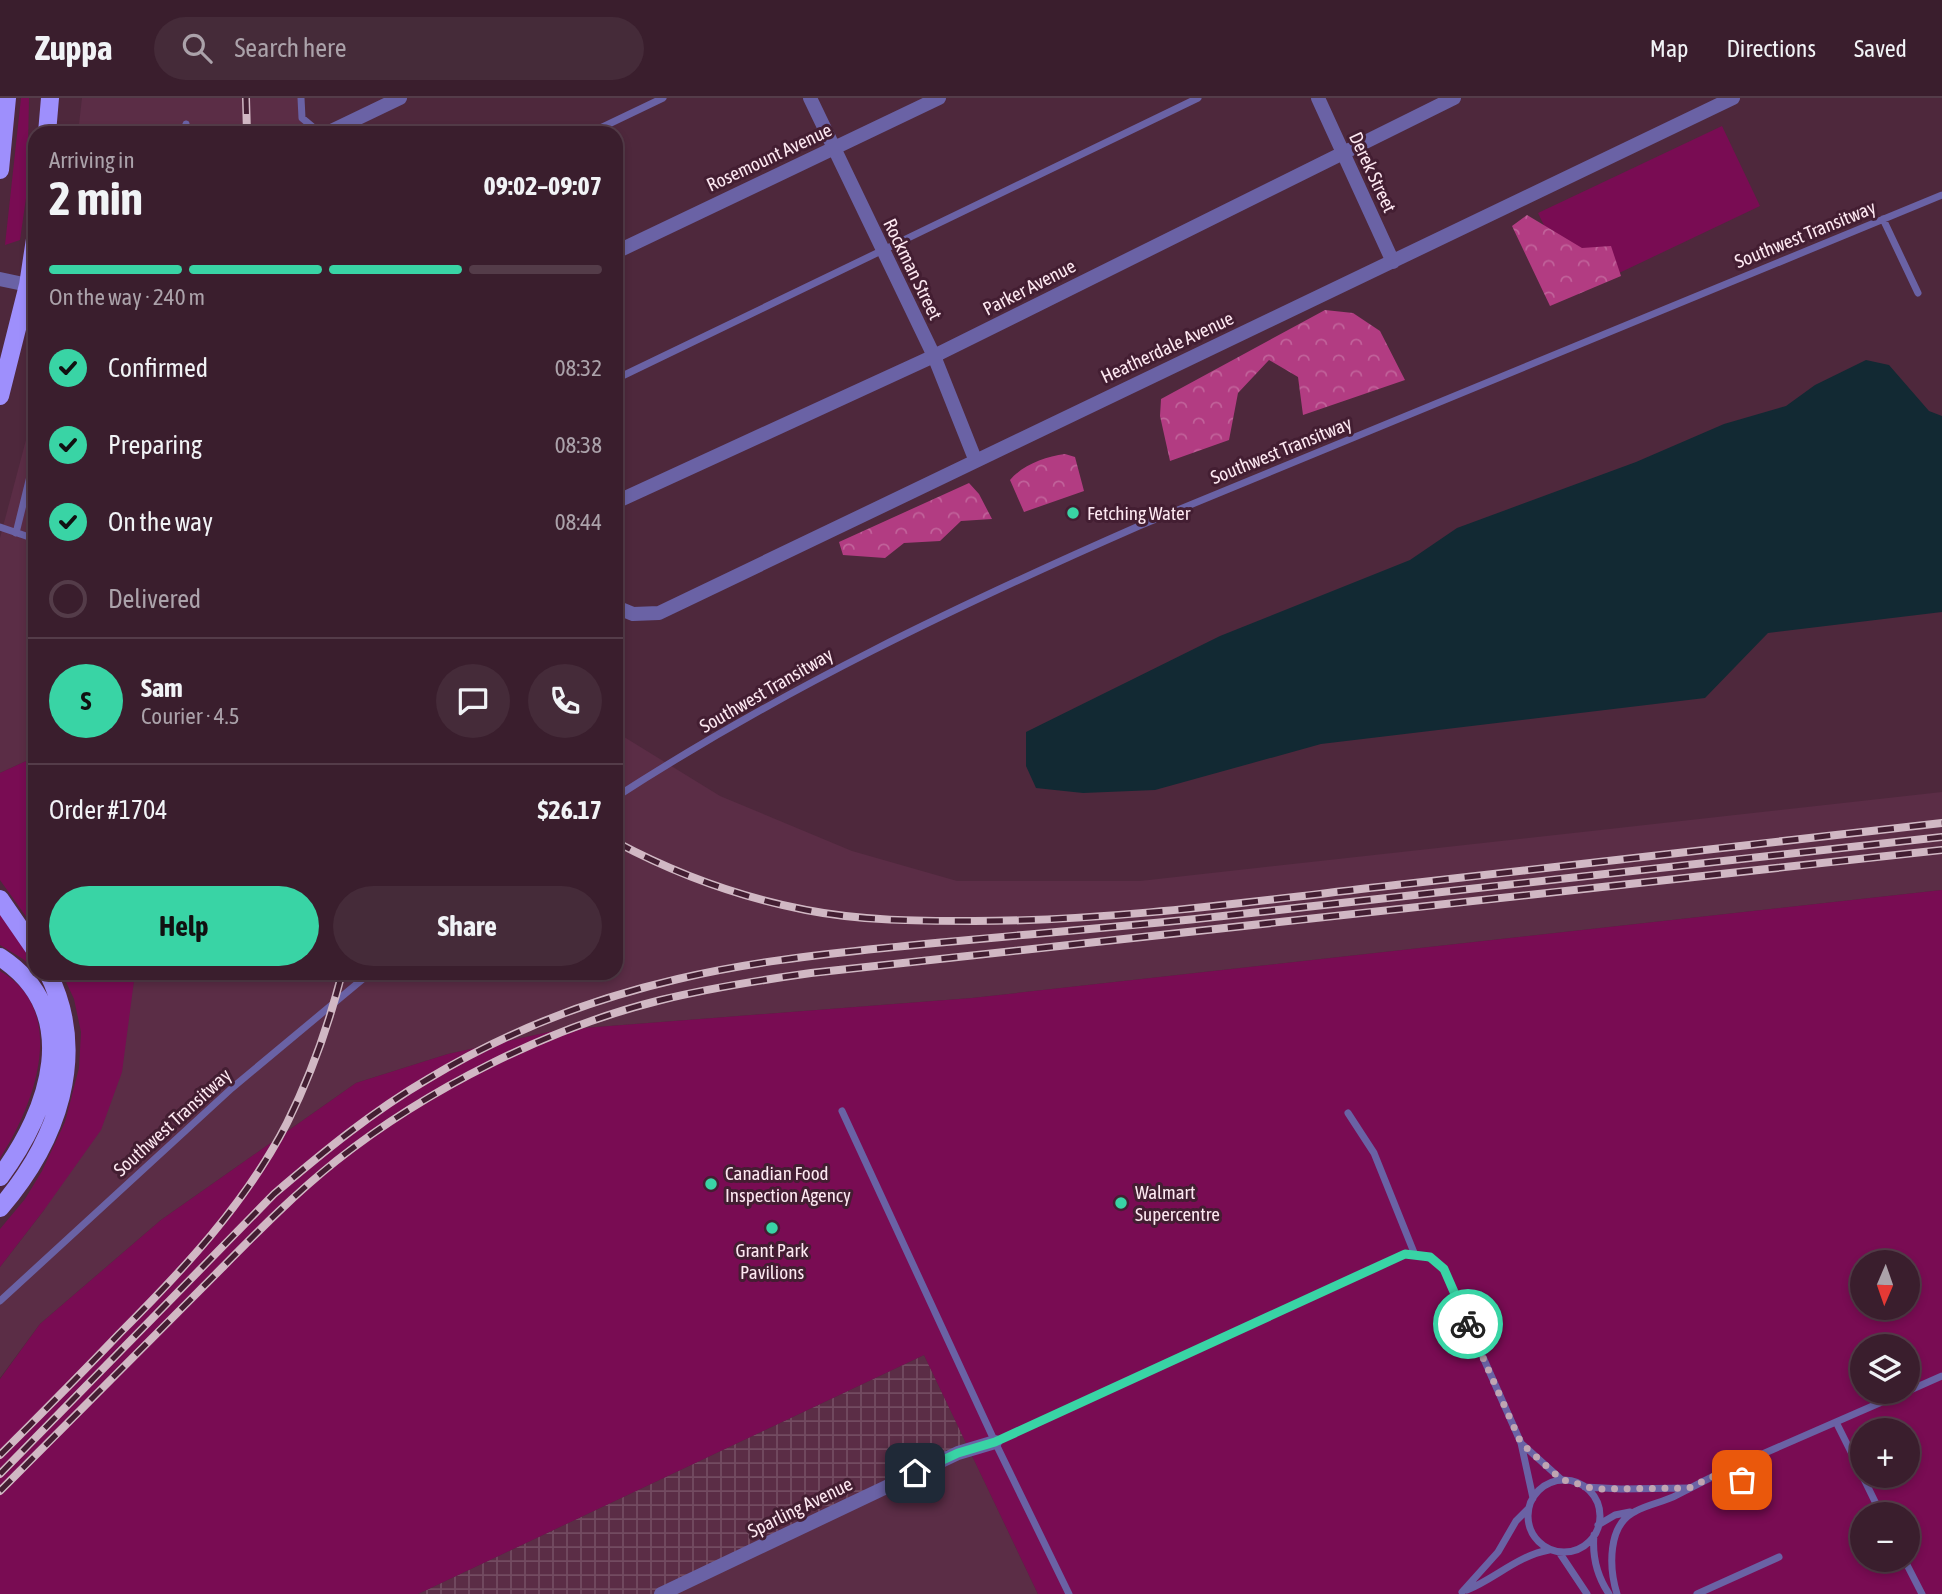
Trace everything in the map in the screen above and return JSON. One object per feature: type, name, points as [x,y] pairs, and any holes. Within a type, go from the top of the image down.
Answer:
[{"type":"main road","points":[[0,170],[8,98]]},
{"type":"main road","points":[[48,126],[50,98]]},
{"type":"main road","points":[[0,397],[28,285]]},
{"type":"main road","points":[[0,899],[28,940]]},
{"type":"main road","points":[[0,957],[21,971],[41,1001],[50,1026],[52,1055],[47,1084],[37,1112],[19,1149],[0,1177]]},
{"type":"main road","points":[[0,1208],[18,1185],[41,1147],[56,1112],[64,1082],[68,1057],[65,1017],[52,980]]},
{"type":"street","points":[[342,126],[400,98]]},
{"type":"street","name":"Rockman Street","points":[[810,98],[934,356],[975,459]]},
{"type":"street","name":"Rosemount Avenue","points":[[623,249],[939,98]]},
{"type":"street","name":"Derek Street","points":[[1318,98],[1393,262]]},
{"type":"street","name":"Parker Avenue","points":[[623,499],[934,356],[1454,98]]},
{"type":"street","name":"Heatherdale Avenue","points":[[623,610],[644,615],[659,613],[975,459],[1733,98]]},
{"type":"street","points":[[0,279],[28,285]]},
{"type":"street","name":"Sparling Avenue","points":[[661,1594],[958,1453],[995,1442]]},
{"type":"lane","points":[[301,98],[302,118],[312,126]]},
{"type":"lane","points":[[605,126],[663,98]]},
{"type":"lane","points":[[623,376],[1198,98]]},
{"type":"lane","name":"Southwest Transitway","points":[[623,793],[830,672],[1014,580],[1942,195]]},
{"type":"lane","points":[[1883,219],[1918,293]]},
{"type":"lane","points":[[16,533],[28,484]]},
{"type":"lane","points":[[0,527],[28,537]]},
{"type":"lane","name":"Southwest Transitway","points":[[0,1301],[232,1088],[361,980]]},
{"type":"lane","points":[[842,1111],[995,1442],[1069,1594]]},
{"type":"lane","points":[[1348,1113],[1374,1153],[1415,1255]]},
{"type":"lane","points":[[995,1442],[1405,1254],[1415,1255],[1430,1257],[1444,1269],[1521,1443],[1532,1497]]},
{"type":"lane","points":[[1920,1386],[1941,1379]]},
{"type":"lane","points":[[1598,1525],[1615,1516],[1676,1495],[1735,1466],[1877,1404]]},
{"type":"lane","points":[[1836,1422],[1850,1451]]},
{"type":"lane","points":[[1521,1443],[1562,1480]]},
{"type":"lane","points":[[1735,1466],[1748,1494]]},
{"type":"lane","points":[[1595,1535],[1582,1548],[1571,1552],[1550,1550],[1538,1542],[1531,1532],[1528,1509],[1532,1497],[1550,1482],[1562,1480],[1585,1487],[1593,1495],[1599,1506],[1593,1550],[1598,1574],[1609,1594]]},
{"type":"lane","points":[[1585,1487],[1689,1488]]},
{"type":"lane","points":[[1461,1593],[1498,1552],[1516,1521],[1528,1509]]},
{"type":"lane","points":[[1617,1594],[1614,1584],[1614,1538],[1622,1522],[1634,1511]]},
{"type":"lane","points":[[1461,1593],[1488,1581],[1503,1568],[1531,1553],[1550,1550]]},
{"type":"lane","points":[[1559,1552],[1587,1594]]},
{"type":"lane","points":[[1697,1594],[1779,1558]]},
{"type":"lane","points":[[1911,1572],[1922,1594]]},
{"type":"shaded area","points":[[21,98],[29,98],[27,191],[20,240],[5,245]]},
{"type":"shaded area","points":[[82,98],[301,98],[302,118],[312,126],[79,126]]},
{"type":"shaded area","points":[[1722,126],[1760,206],[1577,293],[1538,213]]},
{"type":"shaded area","points":[[28,432],[28,760],[0,773],[0,538]]},
{"type":"shaded area","points":[[623,736],[720,796],[852,851],[957,881],[1140,881],[1942,792],[1942,890],[972,998],[558,1030],[448,1054],[356,1083],[161,1220],[40,1324],[0,1378],[0,1267],[44,1210],[130,1004],[134,980],[623,980]]},
{"type":"shaded area","points":[[28,760],[28,919],[0,880],[0,773]]},
{"type":"shaded area","points":[[1942,890],[1942,1594],[1038,1594],[924,1355],[418,1594],[0,1594],[0,1379],[40,1324],[161,1220],[356,1083],[448,1054],[558,1030],[972,998]]},
{"type":"shaded area","points":[[0,913],[28,953],[28,964],[23,959],[0,945]]},
{"type":"shaded area","points":[[0,971],[21,988],[34,1010],[40,1034],[39,1060],[33,1087],[13,1137],[0,1158]]},
{"type":"shaded area","points":[[65,980],[134,980],[122,1072],[101,1130],[0,1267],[0,1229],[25,1199],[42,1171],[65,1122],[79,1068],[81,1032],[74,999]]},
{"type":"shaded area","points":[[924,1355],[968,1447],[661,1594],[418,1594]]},
{"type":"shaded area","points":[[968,1447],[1038,1594],[661,1594]]},
{"type":"green space","points":[[1527,215],[1582,248],[1611,246],[1621,276],[1550,306],[1512,226]]},
{"type":"green space","points":[[1325,310],[1353,313],[1380,331],[1405,380],[1303,415],[1298,377],[1269,360],[1238,393],[1229,440],[1170,461],[1160,416],[1161,399]]},
{"type":"green space","points":[[1065,454],[1075,457],[1084,491],[1024,512],[1010,480],[1035,462]]},
{"type":"green space","points":[[969,483],[979,494],[992,519],[961,521],[940,541],[904,543],[885,558],[843,555],[839,542]]},
{"type":"water","points":[[1866,360],[1889,365],[1929,411],[1942,416],[1942,612],[1768,633],[1705,698],[1321,744],[1155,790],[1083,793],[1036,788],[1026,766],[1026,732],[1220,636],[1410,560],[1457,528],[1636,462],[1724,424],[1786,406],[1815,385]]},
{"type":"railway","points":[[246,98],[247,126]]},
{"type":"railway","points":[[623,845],[708,883],[781,905],[827,914],[869,918],[974,921],[1136,914],[1942,823]]},
{"type":"railway","points":[[0,1474],[274,1194],[311,1163],[408,1091],[457,1062],[518,1032],[581,1007],[703,973],[832,954],[1205,918],[1942,837]]},
{"type":"railway","points":[[0,1491],[265,1225],[336,1161],[409,1109],[490,1064],[533,1044],[618,1012],[698,992],[811,973],[1942,850]]},
{"type":"railway","points":[[0,1455],[166,1285],[233,1208],[287,1123],[312,1068],[340,980]]},
{"type":"way so far","points":[[1468,1324],[1521,1443],[1562,1480],[1603,1489],[1689,1488],[1735,1466],[1742,1480]]},
{"type":"place","name":"Fetching Water","points":[[1073,513]]},
{"type":"place","name":"Canadian Food Inspection Agency","points":[[711,1184]]},
{"type":"place","name":"Walmart Supercentre","points":[[1121,1203]]},
{"type":"place","name":"Grant Park Pavilions","points":[[772,1228]]},
{"type":"route","points":[[915,1473],[958,1453],[995,1442],[1405,1254],[1430,1257],[1444,1269],[1468,1324]]}]
